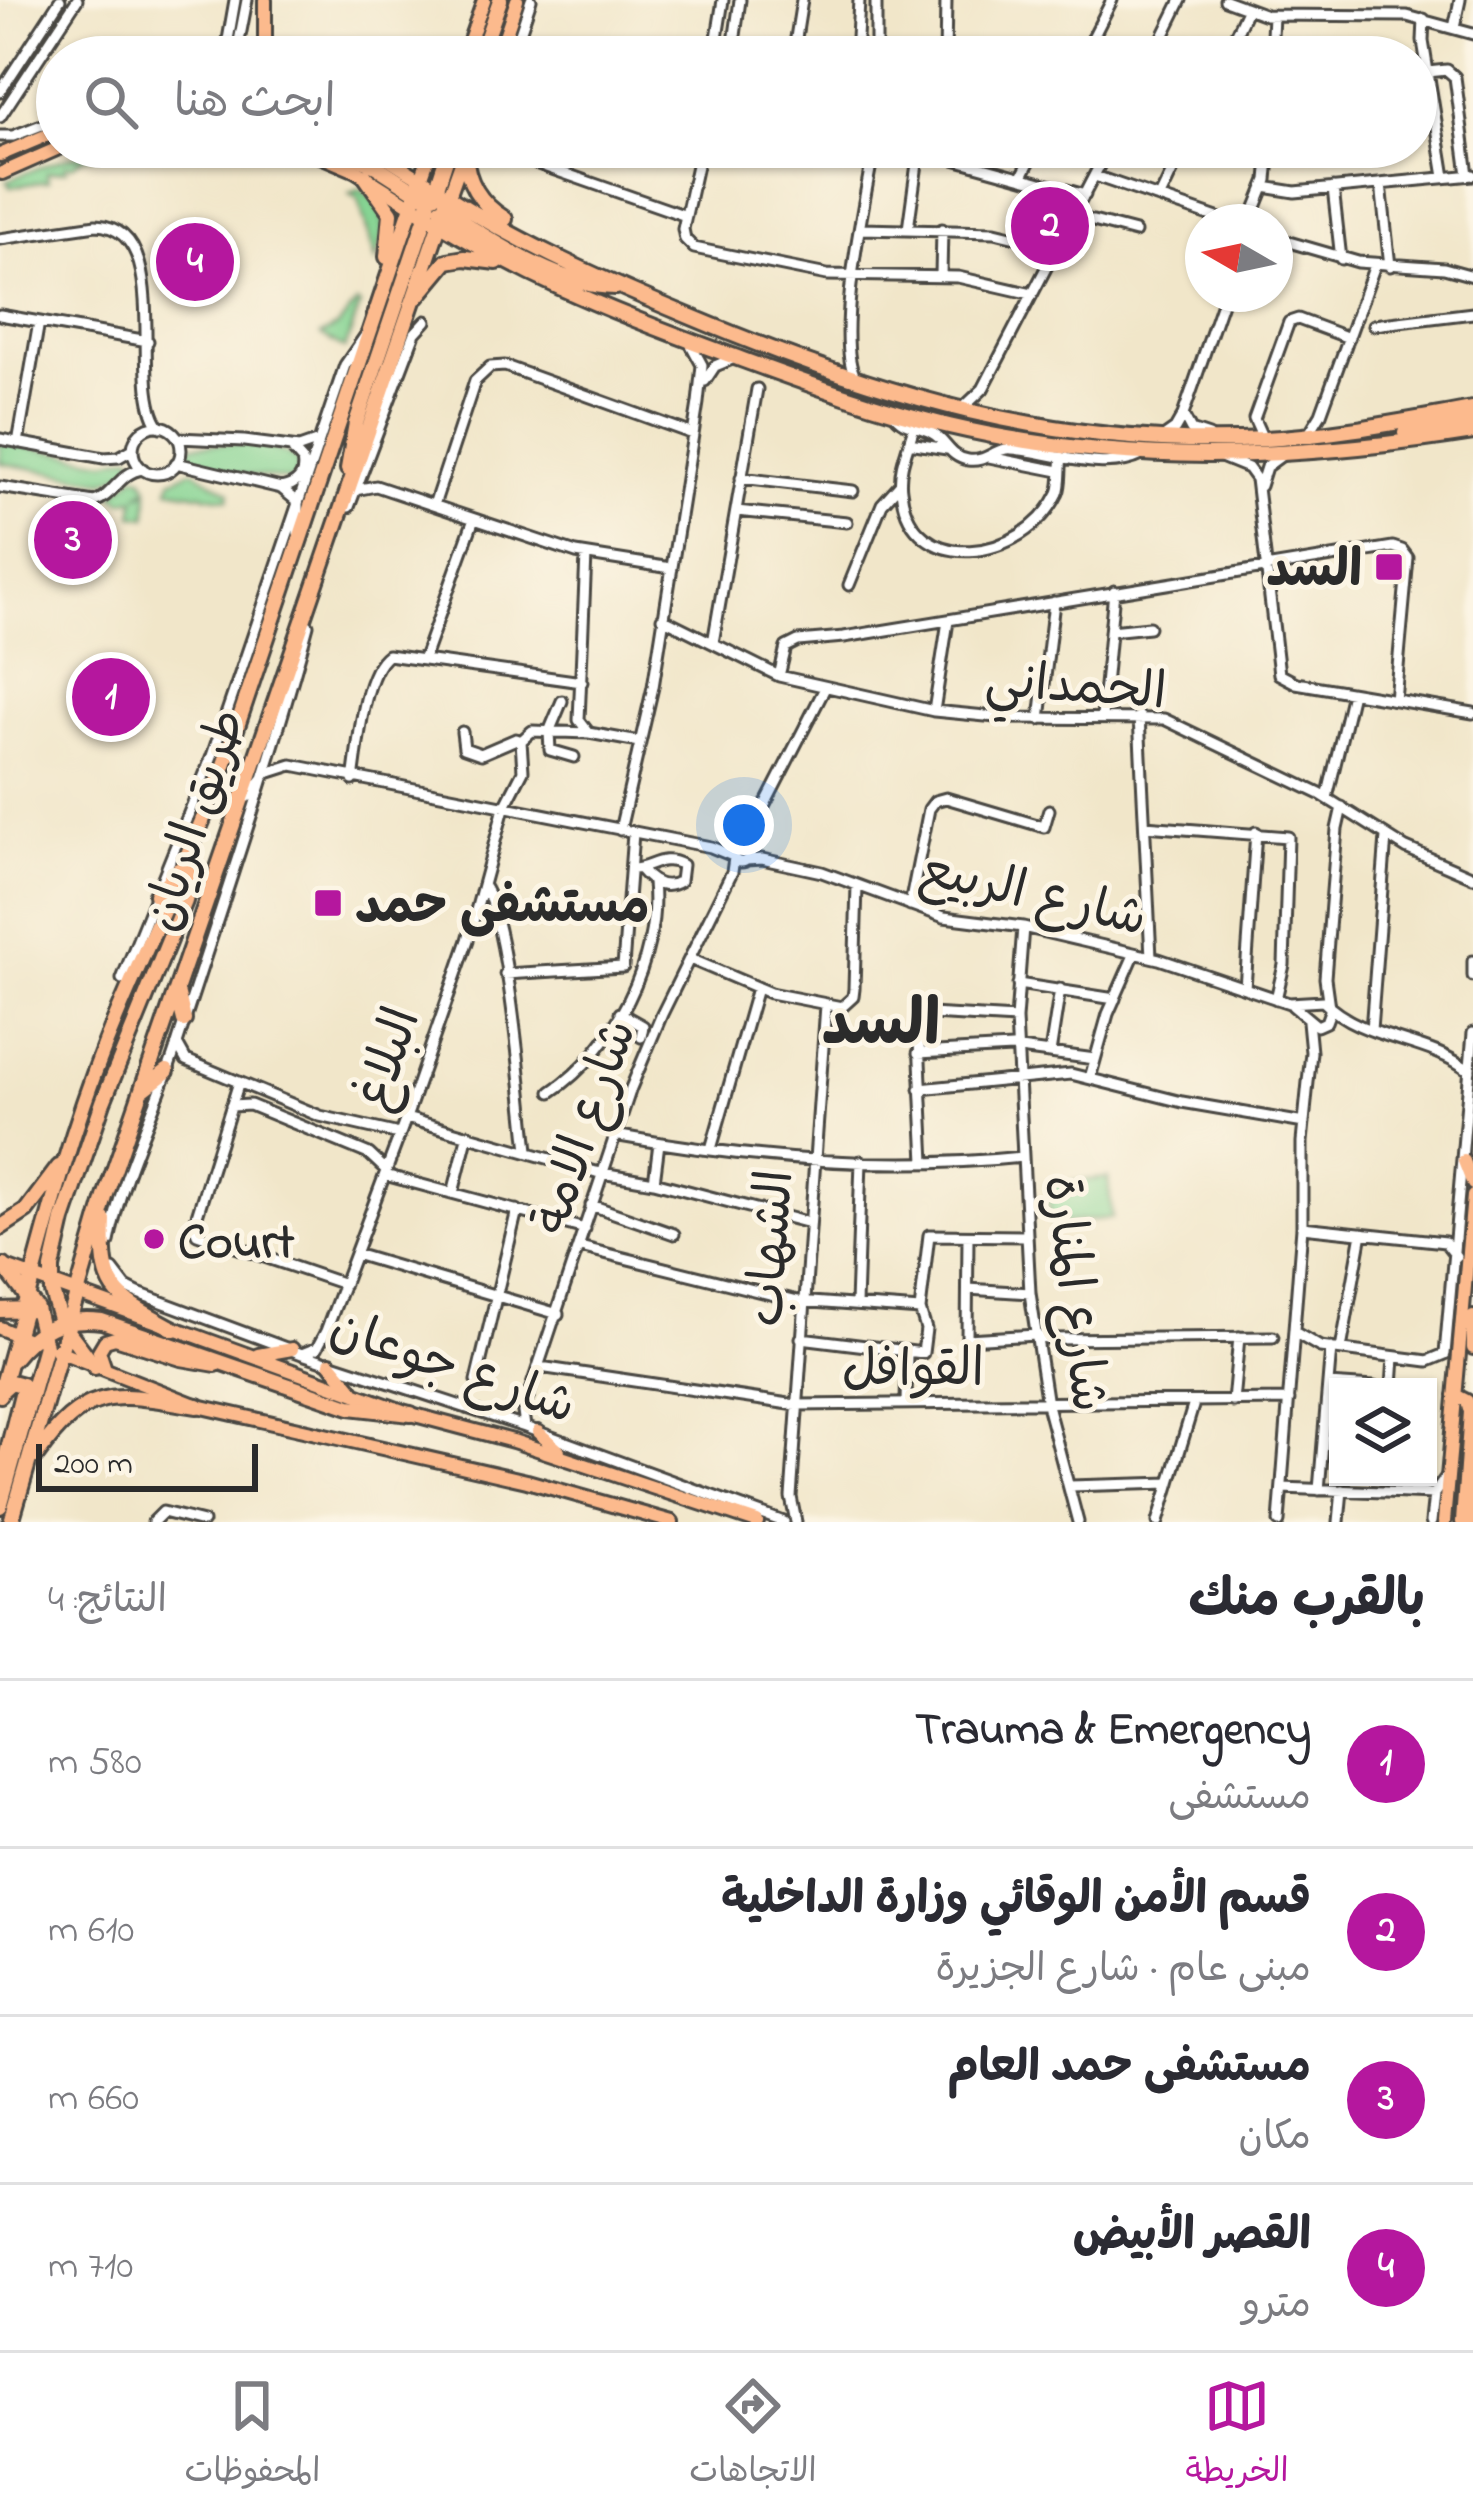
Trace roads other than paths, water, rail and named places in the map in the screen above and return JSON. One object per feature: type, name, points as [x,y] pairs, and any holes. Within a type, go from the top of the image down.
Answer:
[{"type":"highway","points":[[487,36],[500,0]]},
{"type":"highway","points":[[379,168],[566,276],[596,286],[621,286]]},
{"type":"highway","points":[[352,488],[356,423],[431,202],[450,168]]},
{"type":"highway","points":[[466,168],[481,200],[525,240]]},
{"type":"highway","points":[[364,176],[392,218],[386,280]]},
{"type":"highway","points":[[431,202],[859,383],[991,416],[1087,433],[1215,440],[1308,435],[1472,412]]},
{"type":"highway","points":[[431,202],[500,261],[569,294],[892,412],[1049,452],[1222,458],[1473,432]]},
{"type":"highway","name":"طريق الريان","points":[[23,1338],[32,1276],[105,1046],[192,852],[294,567],[386,280],[431,202]]},
{"type":"highway","name":"طريق الريان","points":[[11,1522],[62,1352],[66,1324],[62,1292],[83,1270],[229,826],[352,488],[412,302],[431,202]]},
{"type":"highway","points":[[425,321],[412,302],[447,261],[500,261]]},
{"type":"highway","points":[[399,339],[404,366]]},
{"type":"highway","points":[[1372,444],[1472,412]]},
{"type":"highway","points":[[1426,440],[1473,444]]},
{"type":"highway","points":[[156,895],[192,852]]},
{"type":"highway","points":[[101,1370],[66,1324],[63,1220],[103,1102],[185,901],[192,852]]},
{"type":"highway","points":[[141,963],[147,915]]},
{"type":"highway","points":[[177,991],[184,1020]]},
{"type":"highway","points":[[140,1092],[168,1068]]},
{"type":"highway","points":[[90,1246],[73,1250],[65,1237],[103,1102]]},
{"type":"highway","points":[[0,1228],[37,1200],[68,1152]]},
{"type":"highway","points":[[105,1196],[102,1256],[107,1278],[123,1299],[174,1329]]},
{"type":"highway","points":[[2,1265],[28,1293]]},
{"type":"highway","points":[[0,1310],[30,1310],[62,1292]]},
{"type":"highway","points":[[0,1506],[44,1338],[30,1310]]},
{"type":"highway","points":[[1,1393],[23,1338],[44,1338],[66,1324],[116,1325],[350,1407],[411,1414]]},
{"type":"highway","points":[[0,1485],[22,1385],[11,1382],[1,1393]]},
{"type":"highway","points":[[30,1465],[60,1423],[85,1404],[129,1396],[198,1406]]},
{"type":"main road","points":[[265,0],[265,36]]},
{"type":"main road","points":[[471,36],[484,0]]},
{"type":"main road","points":[[506,36],[517,0]]},
{"type":"main road","points":[[0,155],[36,140]]},
{"type":"main road","points":[[2,172],[36,158]]},
{"type":"main road","points":[[346,168],[431,202]]},
{"type":"main road","points":[[394,168],[431,202]]},
{"type":"main road","name":"طريق الريان","points":[[431,202],[432,168]]},
{"type":"main road","points":[[1464,1161],[1473,1184]]},
{"type":"main road","points":[[1444,1522],[1473,1196]]},
{"type":"main road","name":"شارع جوعان","points":[[2,1265],[62,1292],[411,1414],[762,1519]]},
{"type":"main road","points":[[1460,1366],[1473,1349],[1473,1317]]},
{"type":"main road","points":[[0,1328],[23,1338]]},
{"type":"main road","name":"شارع جوعان","points":[[44,1338],[101,1370],[198,1406],[527,1481],[664,1520]]},
{"type":"main road","points":[[101,1370],[98,1351],[105,1341],[115,1338],[181,1359],[241,1369]]},
{"type":"main road","points":[[252,1356],[297,1351]]},
{"type":"main road","points":[[331,1363],[353,1392]]},
{"type":"main road","points":[[1455,1395],[1467,1401],[1470,1412],[1466,1522]]},
{"type":"main road","points":[[532,1429],[575,1462]]},
{"type":"main road","points":[[1466,1522],[1473,1474]]},
{"type":"street","points":[[0,92],[60,0]]},
{"type":"street","points":[[229,36],[235,0]]},
{"type":"street","points":[[240,36],[247,0]]},
{"type":"street","points":[[519,36],[531,0]]},
{"type":"street","points":[[718,36],[723,0]]},
{"type":"street","points":[[735,36],[740,0]]},
{"type":"street","points":[[796,36],[802,0]]},
{"type":"street","points":[[857,36],[859,0]]},
{"type":"street","points":[[876,0],[876,36]]},
{"type":"street","points":[[945,36],[946,0]]},
{"type":"street","points":[[1094,36],[1112,0]]},
{"type":"street","points":[[1163,36],[1181,0]]},
{"type":"street","points":[[1225,0],[1273,15],[1388,14],[1473,34]]},
{"type":"street","points":[[1311,0],[1312,16]]},
{"type":"street","points":[[1338,16],[1340,0]]},
{"type":"street","points":[[1454,28],[1460,0]]},
{"type":"street","points":[[44,20],[76,2]]},
{"type":"street","points":[[53,36],[76,2]]},
{"type":"street","points":[[1235,36],[1247,10]]},
{"type":"street","points":[[1272,36],[1273,15]]},
{"type":"street","points":[[1424,19],[1425,36]]},
{"type":"street","points":[[0,113],[36,60]]},
{"type":"street","points":[[0,113],[13,85],[12,69]]},
{"type":"street","points":[[1264,187],[1286,192],[1471,175],[1455,77],[1447,70],[1437,71]]},
{"type":"street","points":[[0,136],[36,127]]},
{"type":"street","points":[[1437,128],[1445,177]]},
{"type":"street","points":[[549,168],[686,216]]},
{"type":"street","points":[[696,168],[683,236],[694,248],[853,277],[941,276],[990,282],[1032,294]]},
{"type":"street","points":[[859,383],[849,358],[853,277],[871,168]]},
{"type":"street","points":[[908,230],[913,168]]},
{"type":"street","points":[[996,168],[1085,195]]},
{"type":"street","points":[[1022,176],[1026,168]]},
{"type":"street","points":[[958,409],[974,402],[983,389],[1100,168]]},
{"type":"street","points":[[1160,197],[1174,168]]},
{"type":"street","points":[[1257,204],[1267,168]]},
{"type":"street","points":[[1096,176],[1185,206]]},
{"type":"street","points":[[1382,184],[1390,266]]},
{"type":"street","points":[[1333,188],[1341,259]]},
{"type":"street","points":[[1074,216],[1135,232]]},
{"type":"street","points":[[0,239],[96,225],[121,232],[136,260],[146,304],[150,405],[133,449],[109,458],[19,436],[0,440]]},
{"type":"street","points":[[861,229],[1004,233],[1057,247]]},
{"type":"street","points":[[941,276],[943,229]]},
{"type":"street","points":[[1293,244],[1376,265],[1473,270]]},
{"type":"street","points":[[1308,435],[1322,414],[1376,265]]},
{"type":"street","points":[[1160,439],[1175,429],[1183,415],[1219,312]]},
{"type":"street","points":[[1374,325],[1473,313]]},
{"type":"street","points":[[0,315],[38,327],[148,341]]},
{"type":"street","points":[[1263,439],[1253,419],[1289,322],[1300,320],[1349,338]]},
{"type":"street","name":"طريق الريان","points":[[110,1265],[110,1234],[127,1174],[177,1044],[275,749],[308,624],[352,488],[425,321]]},
{"type":"street","points":[[19,436],[38,327]]},
{"type":"street","name":"طريق الريان","points":[[122,979],[212,757],[345,365],[367,333]]},
{"type":"street","points":[[620,830],[653,687],[698,404],[702,365],[688,340]]},
{"type":"street","points":[[698,404],[711,369],[738,358]]},
{"type":"street","points":[[434,506],[476,381],[485,369],[495,366],[693,434]]},
{"type":"street","points":[[713,643],[757,389]]},
{"type":"street","points":[[983,389],[991,416]]},
{"type":"street","points":[[150,405],[160,427],[177,438],[289,448],[320,441]]},
{"type":"street","points":[[892,412],[898,421],[934,433],[946,449]]},
{"type":"street","points":[[1183,415],[1191,430],[1215,440]]},
{"type":"street","points":[[141,432],[160,427]]},
{"type":"street","points":[[914,427],[900,484],[904,507],[922,533],[968,551],[995,549],[1020,538],[1040,520],[1058,475],[1049,452]]},
{"type":"street","points":[[0,487],[97,502],[127,473],[160,474],[176,464],[177,438]]},
{"type":"street","points":[[909,443],[946,449],[967,460],[989,458],[1058,475]]},
{"type":"street","points":[[281,488],[297,482],[303,471],[302,460],[289,448]]},
{"type":"street","points":[[989,458],[1006,448],[1119,462],[1142,455]]},
{"type":"street","points":[[133,449],[142,470]]},
{"type":"street","points":[[1259,491],[1264,471],[1286,453]]},
{"type":"street","points":[[1222,458],[1251,470],[1259,491],[1279,674],[1296,683],[1473,713]]},
{"type":"street","points":[[176,464],[281,488],[298,502],[294,567]]},
{"type":"street","points":[[364,468],[376,486]]},
{"type":"street","points":[[741,478],[853,491]]},
{"type":"street","points":[[849,585],[882,504],[900,484]]},
{"type":"street","points":[[352,488],[376,486],[586,555],[671,568]]},
{"type":"street","points":[[736,511],[848,522]]},
{"type":"street","points":[[424,658],[474,519]]},
{"type":"street","points":[[779,676],[784,652],[792,642],[948,621],[1386,548],[1402,550],[1407,565],[1395,700]]},
{"type":"street","points":[[586,555],[579,720],[589,733]]},
{"type":"street","points":[[1102,717],[1114,591]]},
{"type":"street","points":[[1040,719],[1054,602]]},
{"type":"street","name":"الحمداني","points":[[662,618],[779,676],[934,711],[1040,719],[1164,719],[1323,796],[1386,837],[1471,874]]},
{"type":"street","points":[[934,711],[948,621]]},
{"type":"street","points":[[1110,631],[1149,627]]},
{"type":"street","points":[[353,780],[365,708],[380,661],[393,654],[582,682]]},
{"type":"street","points":[[275,749],[271,733],[277,688]]},
{"type":"street","points":[[741,853],[825,688]]},
{"type":"street","points":[[1323,796],[1333,778],[1352,693]]},
{"type":"street","points":[[562,701],[549,732],[550,750],[574,757]]},
{"type":"street","points":[[1139,716],[1151,957]]},
{"type":"street","points":[[462,732],[464,748],[481,754],[521,741],[532,731],[589,733],[639,742]]},
{"type":"street","name":"البلاغ","points":[[297,1351],[316,1348],[326,1331],[406,1118],[504,808],[523,772],[521,741]]},
{"type":"street","name":"شارع الربيع","points":[[275,749],[296,766]]},
{"type":"street","name":"شارع الربيع","points":[[267,773],[280,766],[296,766],[741,853],[823,872],[944,917],[1023,927],[1151,957],[1288,1003],[1311,1002]]},
{"type":"street","points":[[229,826],[267,773]]},
{"type":"street","points":[[910,905],[929,809],[935,801],[946,798],[1044,827],[1049,811]]},
{"type":"street","points":[[1311,1052],[1330,1008],[1325,978],[1337,830],[1347,810]]},
{"type":"street","points":[[1145,826],[1284,834],[1289,842],[1284,965],[1276,999]]},
{"type":"street","points":[[1246,988],[1256,832]]},
{"type":"street","points":[[505,974],[623,967],[636,869],[633,833]]},
{"type":"street","points":[[1371,1030],[1386,837]]},
{"type":"street","name":"شارع الامة","points":[[523,1412],[614,1135],[662,1014],[741,853]]},
{"type":"street","points":[[654,860],[682,865],[683,873],[676,884],[653,883],[636,869],[654,860]]},
{"type":"street","points":[[551,1092],[587,1063],[637,979],[656,906],[653,883]]},
{"type":"street","points":[[483,885],[490,894],[505,974],[528,1150]]},
{"type":"street","points":[[690,959],[757,988],[842,1006],[853,997],[857,885]]},
{"type":"street","name":"شارع المنارة","points":[[1023,927],[1016,1019],[1024,1236],[1047,1405],[1078,1522]]},
{"type":"street","points":[[1090,1078],[1134,955]]},
{"type":"street","points":[[1018,985],[1115,999]]},
{"type":"street","points":[[711,1149],[757,988]]},
{"type":"street","points":[[1050,1053],[1060,989]]},
{"type":"street","points":[[1279,1522],[1311,1052],[1305,1010],[1311,1002],[1323,1001],[1349,1023]]},
{"type":"street","name":"شارع الربيع","points":[[1288,1003],[1307,1020]]},
{"type":"street","name":"الشهاب","points":[[796,1522],[791,1497],[796,1405],[826,1005]]},
{"type":"street","points":[[620,1013],[644,1025],[641,1037]]},
{"type":"street","points":[[925,1162],[916,1024],[926,1014],[1016,1019]]},
{"type":"street","points":[[1307,1020],[1349,1023],[1443,1055],[1470,1071]]},
{"type":"street","points":[[1294,1332],[1307,1342],[1394,1357],[1435,1361],[1446,1349],[1473,1033]]},
{"type":"street","points":[[177,1044],[186,1060],[320,1115],[399,1134]]},
{"type":"street","points":[[918,1053],[1018,1049],[1095,1059]]},
{"type":"street","points":[[1443,1055],[1460,1056],[1472,1050]]},
{"type":"street","points":[[168,1068],[186,1060]]},
{"type":"street","points":[[920,1089],[1054,1073],[1304,1123]]},
{"type":"street","points":[[239,1082],[194,1225],[197,1234],[344,1284]]},
{"type":"street","points":[[231,1106],[250,1105],[350,1146],[375,1157],[386,1172],[585,1228]]},
{"type":"street","points":[[406,1118],[809,1223]]},
{"type":"street","points":[[454,1193],[468,1134]]},
{"type":"street","points":[[614,1135],[711,1149],[861,1161],[1022,1157]]},
{"type":"street","points":[[654,1183],[659,1143]]},
{"type":"street","points":[[856,1304],[861,1161]]},
{"type":"street","points":[[591,1205],[674,1234]]},
{"type":"street","points":[[476,1382],[517,1210]]},
{"type":"street","points":[[1302,1227],[1444,1242],[1456,1256]]},
{"type":"street","points":[[1318,1490],[1328,1384],[1362,1233]]},
{"type":"street","points":[[801,1338],[922,1353],[926,1329],[920,1310],[929,1235],[1024,1236]]},
{"type":"street","points":[[968,1237],[968,1339],[1273,1337]]},
{"type":"street","points":[[580,1247],[804,1302],[920,1310]]},
{"type":"street","points":[[355,1254],[558,1314]]},
{"type":"street","name":"شارع جوعان","points":[[110,1265],[126,1287],[331,1363],[532,1429],[762,1519],[784,1522]]},
{"type":"street","points":[[968,1289],[1030,1293]]},
{"type":"street","name":"البلاغ","points":[[326,1331],[323,1350],[331,1363]]},
{"type":"street","points":[[1233,1402],[1239,1337]]},
{"type":"street","points":[[906,1404],[908,1352]]},
{"type":"street","points":[[1393,1378],[1394,1357]]},
{"type":"street","name":"القوافل","points":[[540,1367],[796,1405],[1289,1400]]},
{"type":"street","points":[[1158,1522],[1194,1402]]},
{"type":"street","points":[[510,1422],[523,1412],[532,1429]]},
{"type":"street","points":[[1431,1522],[1434,1493],[1449,1472]]},
{"type":"street","points":[[1070,1486],[1170,1483]]},
{"type":"street","points":[[1339,1522],[1349,1486]]},
{"type":"street","points":[[1385,1486],[1385,1492]]},
{"type":"street","points":[[1282,1489],[1434,1493]]},
{"type":"street","points":[[1402,1494],[1432,1509]]},
{"type":"street","points":[[762,1519],[782,1511],[791,1497]]},
{"type":"street","points":[[153,1522],[164,1512],[203,1522]]},
{"type":"place","name":"قسم الأمن الوقائي وزارة الداخلية","points":[[1050,226]]},
{"type":"place","name":"القصر الأبيض","points":[[195,262]]},
{"type":"place","name":"مستشفى حمد العام","points":[[73,540]]},
{"type":"place","name":"السد","points":[[1389,567]]},
{"type":"place","name":"Trauma & Emergency","points":[[111,697]]},
{"type":"place","name":"مستشفى حمد","points":[[328,903]]},
{"type":"place","name":"Court","points":[[154,1239]]},
{"type":"district","name":"السد","points":[[881,1021]]}]
